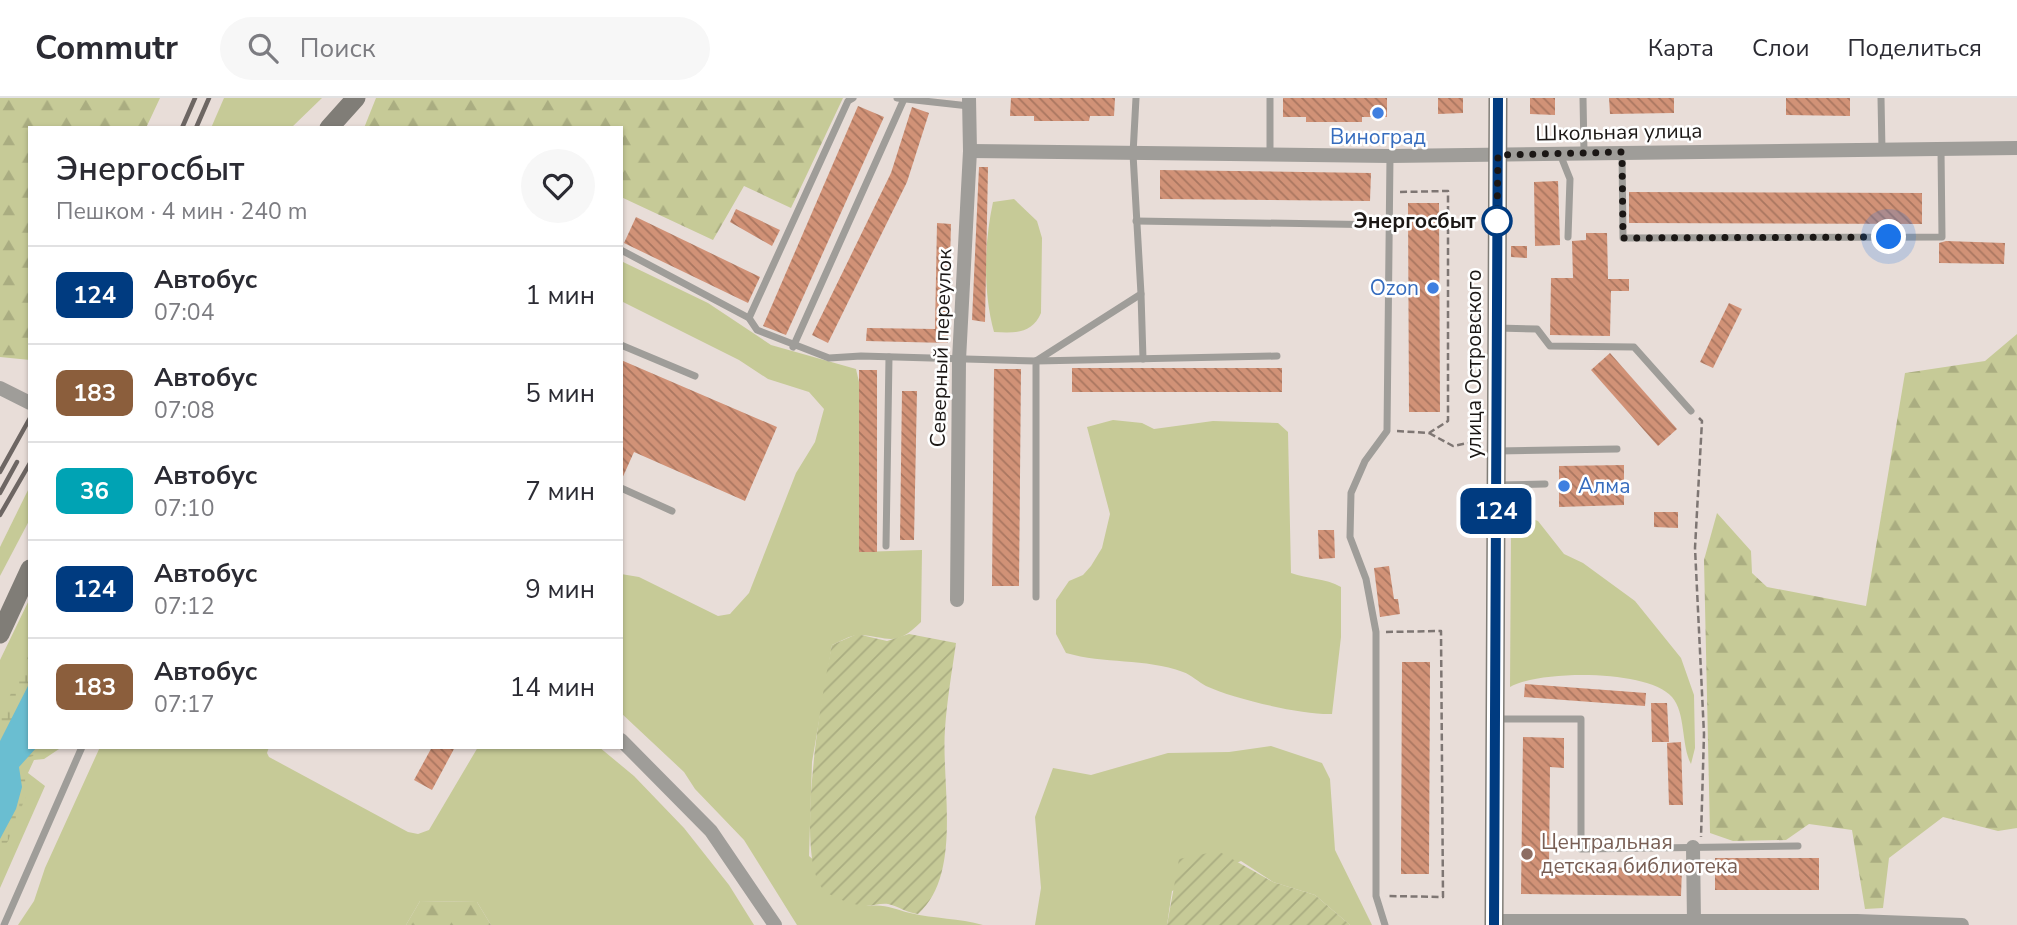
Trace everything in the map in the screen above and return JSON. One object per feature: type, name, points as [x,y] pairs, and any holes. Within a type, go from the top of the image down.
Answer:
[{"type":"main road","points":[[330,126],[356,98]]},
{"type":"main road","name":"улица Островского","points":[[1494,923],[1498,98]]},
{"type":"main road","points":[[0,634],[28,573]]},
{"type":"street","name":"Северный переулок","points":[[957,600],[959,360],[970,151],[969,102]]},
{"type":"street","name":"Школьная улица","points":[[970,151],[1390,156],[2017,148]]},
{"type":"street","points":[[0,388],[28,402]]},
{"type":"street","points":[[623,742],[711,831],[775,925]]},
{"type":"street","points":[[1693,922],[1697,847]]},
{"type":"street","points":[[1494,923],[1857,921],[1962,925]]},
{"type":"lane","points":[[749,318],[848,101],[853,98]]},
{"type":"lane","points":[[897,98],[969,102]]},
{"type":"lane","points":[[1136,98],[1133,154],[1142,293],[1143,359]]},
{"type":"lane","points":[[1270,98],[1270,155]]},
{"type":"lane","points":[[1583,98],[1584,152]]},
{"type":"lane","points":[[1881,98],[1882,150]]},
{"type":"lane","points":[[793,346],[904,99]]},
{"type":"lane","points":[[1622,152],[1623,238],[1942,237],[1941,150]]},
{"type":"lane","points":[[1560,153],[1570,179],[1568,237]]},
{"type":"lane","points":[[1385,925],[1376,896],[1376,632],[1366,579],[1350,537],[1351,494],[1365,461],[1387,431],[1390,156]]},
{"type":"lane","points":[[1136,221],[1389,225]]},
{"type":"lane","points":[[623,251],[749,318],[757,330],[829,358],[1036,361],[1278,356]]},
{"type":"lane","points":[[1036,361],[1142,293]]},
{"type":"lane","points":[[1496,328],[1537,329],[1550,346],[1634,347],[1691,411]]},
{"type":"lane","points":[[623,346],[695,376]]},
{"type":"lane","points":[[886,546],[889,357]]},
{"type":"lane","points":[[1036,361],[1036,597]]},
{"type":"lane","points":[[1496,445],[1617,449]]},
{"type":"lane","points":[[1496,485],[1545,484]]},
{"type":"lane","points":[[623,489],[672,511]]},
{"type":"lane","points":[[1495,719],[1581,719],[1581,849],[1798,846]]},
{"type":"lane","points":[[4,925],[81,749]]},
{"type":"path","points":[[1390,192],[1448,191],[1448,421],[1429,433]]},
{"type":"path","points":[[1691,411],[1702,421],[1695,548],[1703,734],[1697,847]]},
{"type":"path","points":[[1387,431],[1429,433],[1453,446],[1496,445]]},
{"type":"path","points":[[1376,632],[1441,631],[1443,897],[1376,896]]},
{"type":"green space","points":[[0,98],[160,98],[147,126],[28,126],[28,360],[0,357]]},
{"type":"green space","points":[[224,98],[322,98],[293,126],[212,126]]},
{"type":"green space","points":[[376,98],[843,98],[791,208],[744,186],[713,240],[623,198],[623,126],[365,126]]},
{"type":"green space","points":[[1014,199],[1037,221],[1042,238],[1041,313],[1028,329],[994,332],[986,284],[990,218],[993,202]]},
{"type":"green space","points":[[623,262],[708,303],[771,345],[856,369],[859,382],[860,552],[922,550],[921,622],[904,636],[897,638],[858,635],[832,645],[812,762],[809,856],[867,906],[885,906],[919,915],[983,925],[797,925],[744,840],[695,789],[684,772],[623,715],[623,574],[639,577],[718,616],[730,614],[749,593],[796,473],[815,442],[824,409],[809,392],[768,379],[739,360],[623,302]]},
{"type":"green space","points":[[2017,334],[2017,828],[1998,831],[1943,817],[1889,858],[1883,908],[1865,909],[1852,830],[1809,824],[1786,840],[1733,841],[1710,833],[1704,560],[1717,513],[1751,551],[1752,573],[1767,587],[1866,606],[1905,373],[1985,361]]},
{"type":"green space","points":[[1113,420],[1142,423],[1154,429],[1213,421],[1278,423],[1288,432],[1291,573],[1341,587],[1341,637],[1332,714],[1304,712],[1250,701],[1218,691],[1186,673],[1169,668],[1066,653],[1056,634],[1056,600],[1069,581],[1083,575],[1091,566],[1102,548],[1110,514],[1087,427]]},
{"type":"green space","points":[[28,490],[28,523],[0,576],[0,547]]},
{"type":"green space","points":[[1523,515],[1538,521],[1564,554],[1583,563],[1635,601],[1681,658],[1694,695],[1695,748],[1691,764],[1676,704],[1672,697],[1659,688],[1641,681],[1593,675],[1544,677],[1510,687],[1511,533],[1515,520]]},
{"type":"green space","points":[[28,602],[28,749],[59,749],[44,759],[34,760],[28,773],[45,786],[0,888],[0,660]]},
{"type":"green space","points":[[857,634],[887,641],[909,634],[956,643],[945,729],[945,852],[941,876],[932,897],[918,914],[888,904],[866,906],[840,899],[826,892],[816,875],[811,848],[810,813],[822,698],[832,645]]},
{"type":"green space","points":[[28,656],[28,749],[42,749],[36,755],[24,759],[26,796],[8,841],[0,853],[0,717]]},
{"type":"green space","points":[[1271,746],[1322,763],[1330,779],[1335,850],[1372,925],[1350,925],[1315,895],[1273,882],[1241,861],[1172,891],[1167,925],[1035,925],[1041,888],[1035,817],[1053,768],[1091,775],[1168,753],[1229,752]]},
{"type":"green space","points":[[99,749],[268,749],[269,757],[408,832],[418,834],[429,830],[477,749],[601,749],[634,776],[684,828],[729,885],[754,925],[491,925],[477,902],[420,901],[406,925],[18,925],[34,901],[45,868]]},
{"type":"green space","points":[[1218,851],[1273,882],[1315,895],[1350,925],[1167,925],[1179,859]]},
{"type":"green space","points":[[420,901],[477,902],[491,925],[406,925]]},
{"type":"water","points":[[28,686],[28,749],[35,749],[19,767],[22,787],[16,809],[0,839],[0,741]]},
{"type":"building","points":[[1011,98],[1115,98],[1114,116],[1090,116],[1089,121],[1034,121],[1034,116],[1010,116]]},
{"type":"building","points":[[1283,98],[1387,98],[1387,117],[1362,117],[1362,122],[1306,122],[1306,117],[1283,117]]},
{"type":"building","points":[[1438,98],[1463,98],[1463,113],[1438,114]]},
{"type":"building","points":[[1530,98],[1555,98],[1555,115],[1530,114]]},
{"type":"building","points":[[1609,98],[1674,98],[1674,113],[1610,114]]},
{"type":"building","points":[[1786,98],[1850,98],[1850,116],[1786,115]]},
{"type":"building","points":[[858,106],[884,117],[786,335],[763,326]]},
{"type":"building","points":[[912,107],[929,113],[907,182],[828,343],[812,335],[891,173]]},
{"type":"building","points":[[979,167],[988,167],[985,322],[972,320]]},
{"type":"building","points":[[1160,170],[1371,173],[1370,201],[1160,199]]},
{"type":"building","points":[[1558,181],[1560,245],[1535,246],[1534,182]]},
{"type":"building","points":[[1629,192],[1922,193],[1922,224],[1629,223]]},
{"type":"building","points":[[1408,203],[1439,203],[1440,412],[1409,412]]},
{"type":"building","points":[[736,209],[780,230],[772,246],[730,222]]},
{"type":"building","points":[[636,217],[760,277],[748,303],[624,243]]},
{"type":"building","points":[[937,223],[951,224],[948,343],[866,341],[867,328],[935,329]]},
{"type":"building","points":[[1586,233],[1607,233],[1608,279],[1629,279],[1629,291],[1611,291],[1610,336],[1550,335],[1551,278],[1573,278],[1572,241],[1586,240]]},
{"type":"building","points":[[1939,243],[2005,243],[2004,264],[1939,263]]},
{"type":"building","points":[[1511,246],[1527,246],[1527,258],[1511,257]]},
{"type":"building","points":[[1729,303],[1742,309],[1713,368],[1700,362]]},
{"type":"building","points":[[1610,353],[1677,429],[1658,446],[1591,370]]},
{"type":"building","points":[[623,361],[777,427],[745,501],[634,452],[623,477]]},
{"type":"building","points":[[1072,368],[1282,368],[1282,392],[1072,392]]},
{"type":"building","points":[[994,369],[1021,369],[1019,586],[992,586]]},
{"type":"building","points":[[859,370],[877,370],[877,552],[859,552]]},
{"type":"building","points":[[902,391],[917,391],[914,540],[900,540]]},
{"type":"building","points":[[1624,465],[1624,505],[1559,507],[1559,466]]},
{"type":"building","points":[[1654,512],[1678,512],[1678,528],[1654,527]]},
{"type":"building","points":[[1318,530],[1334,530],[1335,558],[1319,559]]},
{"type":"building","points":[[1389,566],[1394,599],[1398,599],[1400,614],[1380,617],[1374,568]]},
{"type":"building","points":[[1402,662],[1430,662],[1429,874],[1401,874]]},
{"type":"building","points":[[1525,684],[1646,693],[1645,706],[1524,697]]},
{"type":"building","points":[[1651,703],[1667,703],[1669,742],[1652,742]]},
{"type":"building","points":[[1523,737],[1564,738],[1564,768],[1550,767],[1549,867],[1682,868],[1681,896],[1521,894]]},
{"type":"building","points":[[1681,742],[1683,805],[1669,805],[1667,743]]},
{"type":"building","points":[[431,749],[454,749],[432,790],[414,780]]},
{"type":"building","points":[[1715,858],[1819,858],[1819,890],[1715,890]]},
{"type":"railway","points":[[183,126],[195,98]]},
{"type":"railway","points":[[197,126],[209,98]]},
{"type":"railway","points":[[0,472],[28,422]]},
{"type":"railway","points":[[0,493],[17,462]]},
{"type":"railway","points":[[0,515],[28,466]]},
{"type":"bus line","name":"124","points":[[1494,925],[1498,98]]},
{"type":"place","name":"Виноград","points":[[1378,113]]},
{"type":"place","name":"Энергосбыт","points":[[1497,221]]},
{"type":"place","name":"Ozon","points":[[1433,288]]},
{"type":"place","name":"Алма","points":[[1564,486]]},
{"type":"place","name":"Центральная детская библиотека","points":[[1527,854]]},
{"type":"route","points":[[1497,221],[1498,155],[1622,152],[1623,238],[1889,237]]}]
